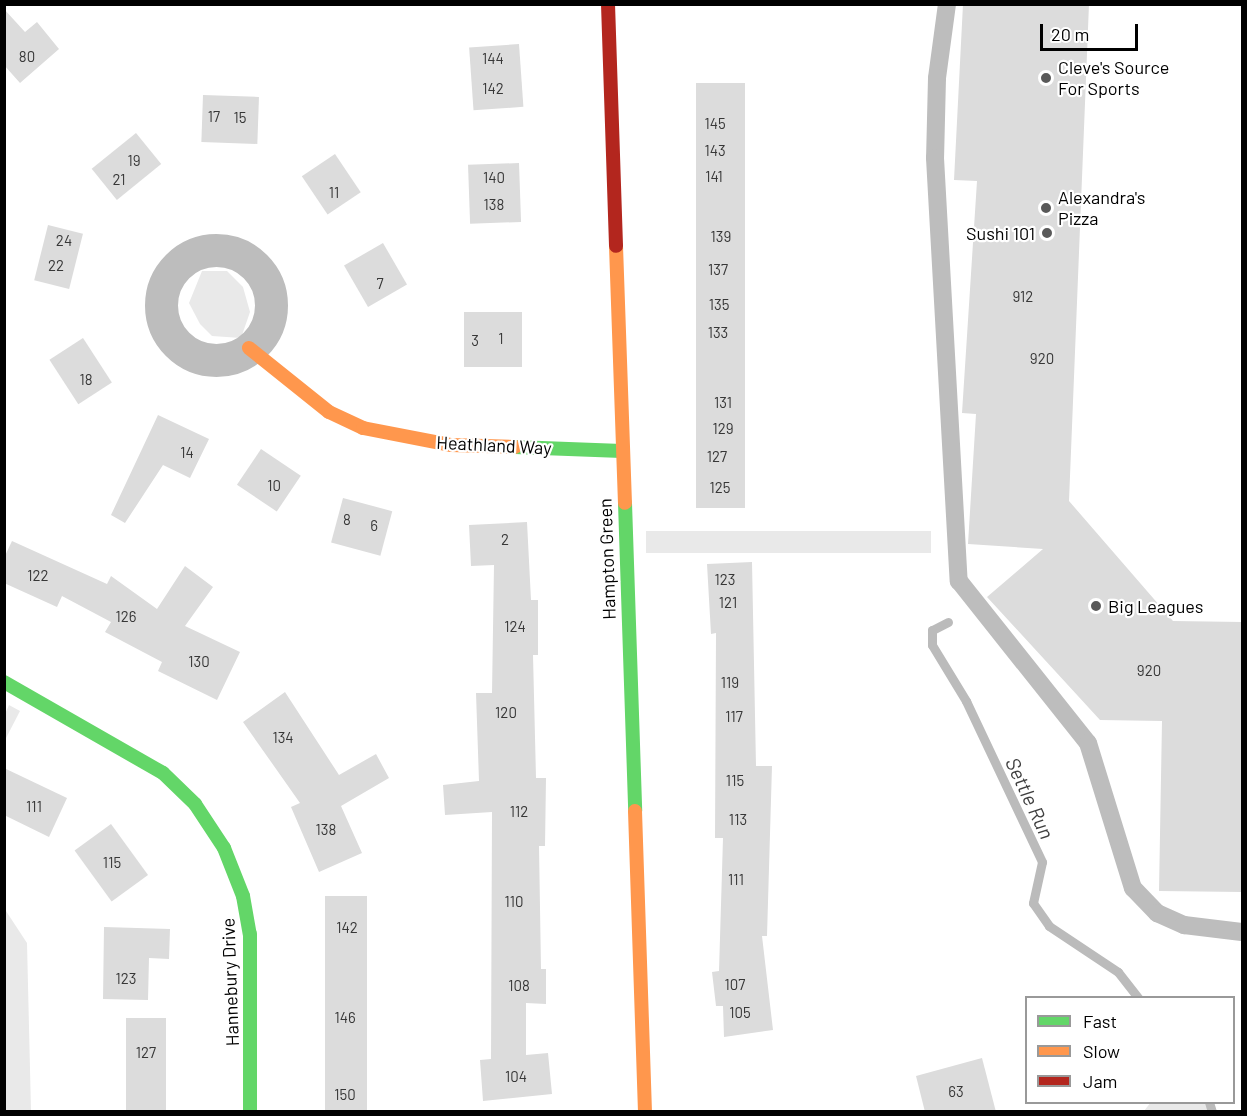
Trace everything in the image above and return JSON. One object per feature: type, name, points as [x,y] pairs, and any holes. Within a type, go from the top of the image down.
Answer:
[{"type":"street","name":"Hampton Green","points":[[608,4],[645,1112]]},
{"type":"street","name":"Heathland Way","points":[[249,348],[329,412],[363,428],[450,445],[622,451]]},
{"type":"street","name":"Hannebury Drive","points":[[4,682],[163,773],[195,804],[224,848],[243,896],[250,934],[250,1112]]},
{"type":"lane","points":[[947,4],[937,78],[935,158],[959,580],[1088,743],[1133,888],[1157,914],[1185,925],[1242,932]]},
{"type":"shaded area","points":[[202,271],[227,271],[243,287],[250,312],[241,338],[212,336],[200,324],[189,303]]},
{"type":"shaded area","points":[[646,531],[931,531],[931,553],[646,553]]},
{"type":"shaded area","points":[[9,705],[20,711],[5,740],[5,714]]},
{"type":"shaded area","points":[[4,908],[27,943],[31,1111],[5,1111]]},
{"type":"shaded area","points":[[1149,1104],[1207,1104],[1211,1111],[1144,1111]]},
{"type":"building","points":[[963,4],[1089,4],[1069,501],[1173,621],[1242,622],[1242,892],[1159,891],[1162,721],[1100,720],[987,597],[1043,549],[968,544],[976,414],[962,413],[977,181],[954,180]]},
{"type":"building","points":[[4,9],[25,32],[37,22],[59,49],[20,83],[4,65]]},
{"type":"building","points":[[519,44],[523,107],[474,110],[469,47]]},
{"type":"building","points":[[696,83],[745,83],[745,508],[696,508]]},
{"type":"building","points":[[203,95],[259,97],[257,144],[201,142]]},
{"type":"building","points":[[136,133],[161,164],[117,200],[92,169]]},
{"type":"building","points":[[335,154],[361,192],[328,215],[302,176]]},
{"type":"building","points":[[519,163],[521,222],[470,224],[468,165]]},
{"type":"building","points":[[48,225],[83,234],[69,289],[34,280]]},
{"type":"building","points":[[383,243],[407,285],[368,307],[344,266]]},
{"type":"building","points":[[464,312],[522,312],[522,367],[464,367]]},
{"type":"building","points":[[83,338],[112,382],[78,404],[49,360]]},
{"type":"building","points":[[158,415],[209,439],[190,478],[163,465],[125,523],[111,515]]},
{"type":"building","points":[[261,449],[301,476],[277,511],[237,485]]},
{"type":"building","points":[[343,498],[392,511],[380,556],[331,542]]},
{"type":"building","points":[[527,522],[531,600],[538,600],[538,655],[533,655],[536,778],[546,778],[545,846],[539,846],[541,969],[546,969],[546,1004],[526,1003],[526,1055],[548,1053],[552,1094],[483,1101],[480,1060],[491,1059],[492,812],[445,815],[443,785],[479,781],[476,693],[492,693],[494,565],[471,566],[469,525]]},
{"type":"building","points":[[12,541],[107,584],[111,576],[157,609],[185,566],[213,587],[185,626],[240,652],[217,700],[158,671],[162,662],[105,632],[111,622],[62,596],[57,607],[4,583],[4,558]]},
{"type":"building","points":[[752,562],[756,766],[772,766],[767,936],[762,936],[773,1030],[724,1037],[723,1006],[716,1006],[712,972],[719,971],[723,838],[715,838],[716,633],[711,634],[707,564]]},
{"type":"building","points":[[285,692],[339,775],[376,754],[389,778],[341,806],[362,853],[319,872],[291,807],[300,803],[243,722]]},
{"type":"building","points":[[4,768],[67,798],[49,837],[4,815]]},
{"type":"building","points":[[111,824],[148,875],[112,901],[75,850]]},
{"type":"building","points":[[325,896],[367,896],[367,1112],[325,1112]]},
{"type":"building","points":[[104,927],[170,929],[169,959],[149,958],[148,1000],[103,999]]},
{"type":"building","points":[[126,1018],[166,1018],[166,1112],[126,1112]]},
{"type":"building","points":[[982,1058],[996,1112],[925,1112],[916,1076]]},
{"type":"waterway","name":"Settle Run","points":[[948,622],[932,630],[932,645],[966,701],[1042,862],[1033,903],[1049,926],[1118,972],[1136,996]]},
{"type":"waterway","name":"Settle Run","points":[[1210,1104],[1212,1112]]},
{"type":"traffic: fast","points":[[515,447],[622,451]]},
{"type":"traffic: fast","points":[[625,503],[635,811]]},
{"type":"traffic: fast","points":[[4,682],[163,773],[195,804],[224,848],[243,896],[250,934],[250,1112]]},
{"type":"traffic: slow","points":[[616,246],[625,503]]},
{"type":"traffic: slow","points":[[249,348],[329,412],[363,428],[451,445],[515,447]]},
{"type":"traffic: slow","points":[[635,811],[645,1112]]},
{"type":"traffic: jam","points":[[608,4],[616,246]]},
{"type":"place","name":"Cleve's Source For Sports","points":[[1046,78]]},
{"type":"place","name":"Alexandra's Pizza","points":[[1046,208]]},
{"type":"place","name":"Sushi 101","points":[[1047,233]]},
{"type":"place","name":"Big Leagues","points":[[1096,606]]}]
